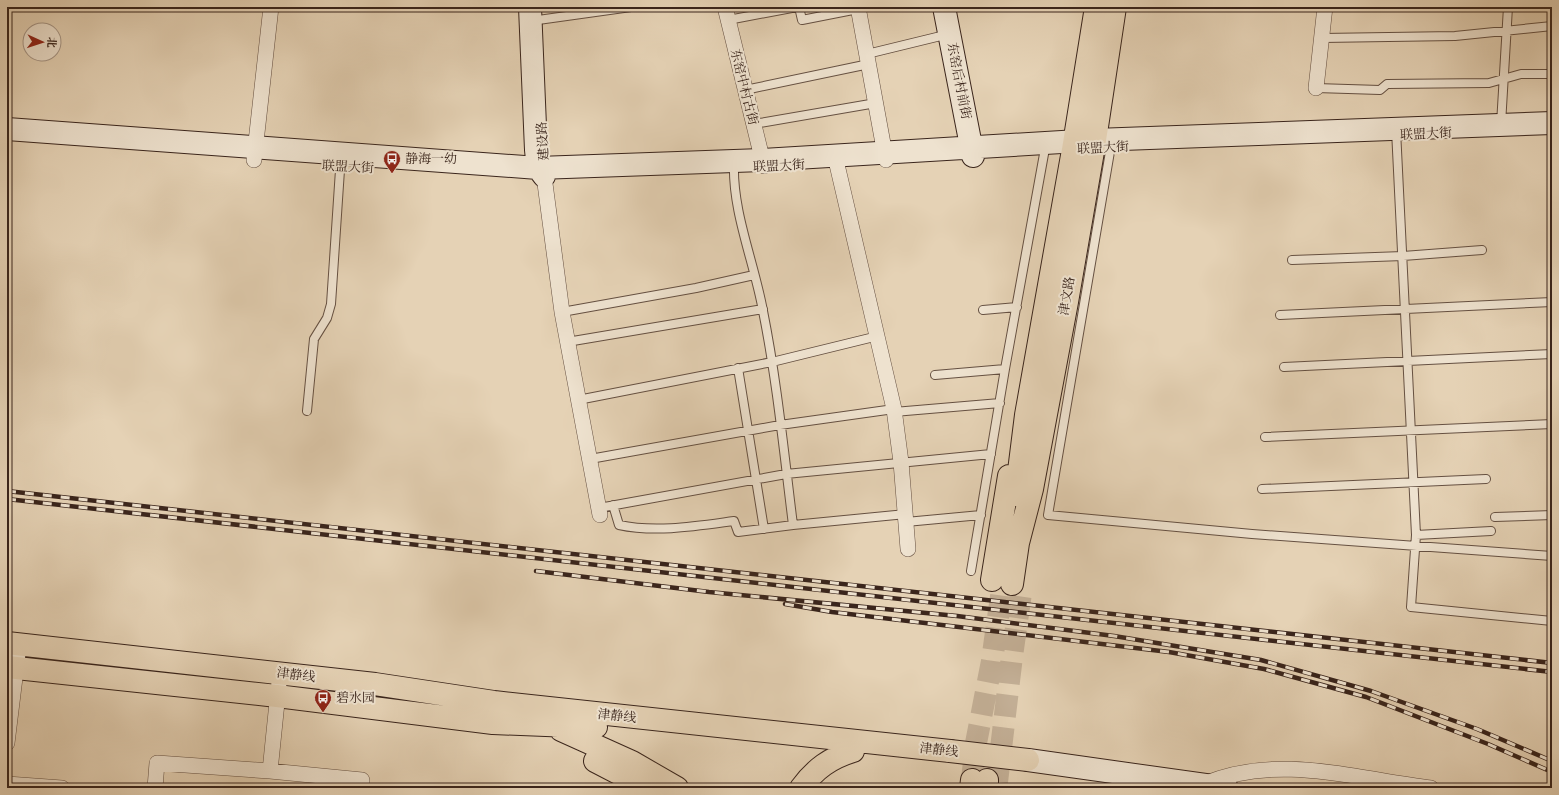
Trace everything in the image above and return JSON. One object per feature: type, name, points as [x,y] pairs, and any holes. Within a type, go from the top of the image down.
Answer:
[{"type":"main road","name":"东窑后村前街","points":[[944,7],[972,152]]},
{"type":"main road","name":"津文路","points":[[1096,7],[1093,144],[1026,415],[1014,450],[999,528],[1007,583],[1032,489],[1093,144],[1115,7]]},
{"type":"main road","name":"建设路","points":[[534,14],[536,150],[542,171]]},
{"type":"main road","points":[[1501,128],[1552,123]]},
{"type":"main road","name":"联盟大街","points":[[255,154],[542,171],[886,157],[1093,144],[1501,128],[1552,129]]},
{"type":"main road","points":[[7,130],[255,154]]},
{"type":"main road","points":[[7,141],[255,154]]},
{"type":"main road","name":"津静线","points":[[13,644],[375,684],[548,725],[624,728],[853,751],[950,756]]},
{"type":"main road","name":"津静线","points":[[12,667],[277,696],[493,712],[950,756],[1227,788]]},
{"type":"main road","points":[[493,712],[616,771],[661,786]]},
{"type":"main road","points":[[548,725],[620,756],[661,786]]},
{"type":"main road","points":[[801,788],[816,770],[838,756],[853,751]]},
{"type":"main road","name":"津静线","points":[[1027,765],[1157,788]]},
{"type":"street","points":[[255,154],[271,7]]},
{"type":"street","points":[[1316,88],[1325,7]]},
{"type":"street","points":[[858,8],[886,157]]},
{"type":"street","name":"东窑中村古街","points":[[726,14],[763,163]]},
{"type":"street","points":[[836,159],[894,410],[901,462],[908,549]]},
{"type":"street","points":[[542,171],[567,342],[590,459],[604,510]]},
{"type":"street","points":[[7,743],[13,644]]},
{"type":"street","points":[[270,771],[280,673]]},
{"type":"street","points":[[155,788],[157,763],[270,771],[362,780],[362,788]]},
{"type":"street","points":[[1201,786],[1224,776],[1243,771],[1303,769],[1431,788]]},
{"type":"street","points":[[7,784],[62,788]]},
{"type":"lane","points":[[534,14],[631,7]]},
{"type":"lane","points":[[726,14],[798,7],[802,20],[858,8]]},
{"type":"lane","points":[[1501,128],[1508,7]]},
{"type":"lane","points":[[1322,38],[1455,36],[1552,26]]},
{"type":"lane","points":[[745,90],[868,59],[950,34]]},
{"type":"lane","points":[[1316,88],[1380,90],[1387,84],[1489,83],[1521,74],[1552,74]]},
{"type":"lane","points":[[754,124],[876,103]]},
{"type":"lane","points":[[1397,133],[1416,535],[1411,607],[1552,621]]},
{"type":"lane","points":[[1093,144],[1048,514],[1252,534],[1552,556]]},
{"type":"lane","points":[[972,571],[1005,369],[1046,147]]},
{"type":"lane","points":[[307,411],[314,339],[327,318],[331,304],[340,160]]},
{"type":"lane","points":[[734,164],[738,206],[763,309],[772,362],[793,525]]},
{"type":"lane","points":[[1292,260],[1403,256],[1482,250]]},
{"type":"lane","points":[[562,312],[696,288],[754,275]]},
{"type":"lane","points":[[1280,315],[1552,302]]},
{"type":"lane","points":[[982,310],[1017,307]]},
{"type":"lane","points":[[567,342],[763,309]]},
{"type":"lane","points":[[578,400],[772,362],[878,336]]},
{"type":"lane","points":[[1284,367],[1552,354]]},
{"type":"lane","points":[[738,368],[764,529]]},
{"type":"lane","points":[[935,375],[1005,369]]},
{"type":"lane","points":[[590,459],[780,425],[894,410],[1000,403]]},
{"type":"lane","points":[[1266,436],[1552,424]]},
{"type":"lane","points":[[604,510],[786,474],[991,454]]},
{"type":"lane","points":[[1262,490],[1486,479]]},
{"type":"lane","points":[[604,510],[619,525],[634,528],[688,527],[734,521],[738,532],[793,525],[981,515]]},
{"type":"lane","points":[[1495,517],[1552,515]]},
{"type":"lane","points":[[1416,535],[1492,531]]},
{"type":"tunnel","points":[[972,780],[976,743],[992,661],[1003,582]]},
{"type":"tunnel","points":[[997,782],[1022,586]]},
{"type":"railway","points":[[7,491],[1552,663]]},
{"type":"railway","points":[[7,499],[1552,672]]},
{"type":"railway","points":[[536,571],[709,592],[957,616],[1114,636],[1261,660],[1371,691],[1477,729],[1552,761]]},
{"type":"railway","points":[[785,604],[832,612],[1169,652],[1264,669],[1366,697],[1488,744],[1552,772]]},
{"type":"place","name":"静海一幼","points":[[392,174]]},
{"type":"place","name":"碧水园","points":[[323,713]]}]
